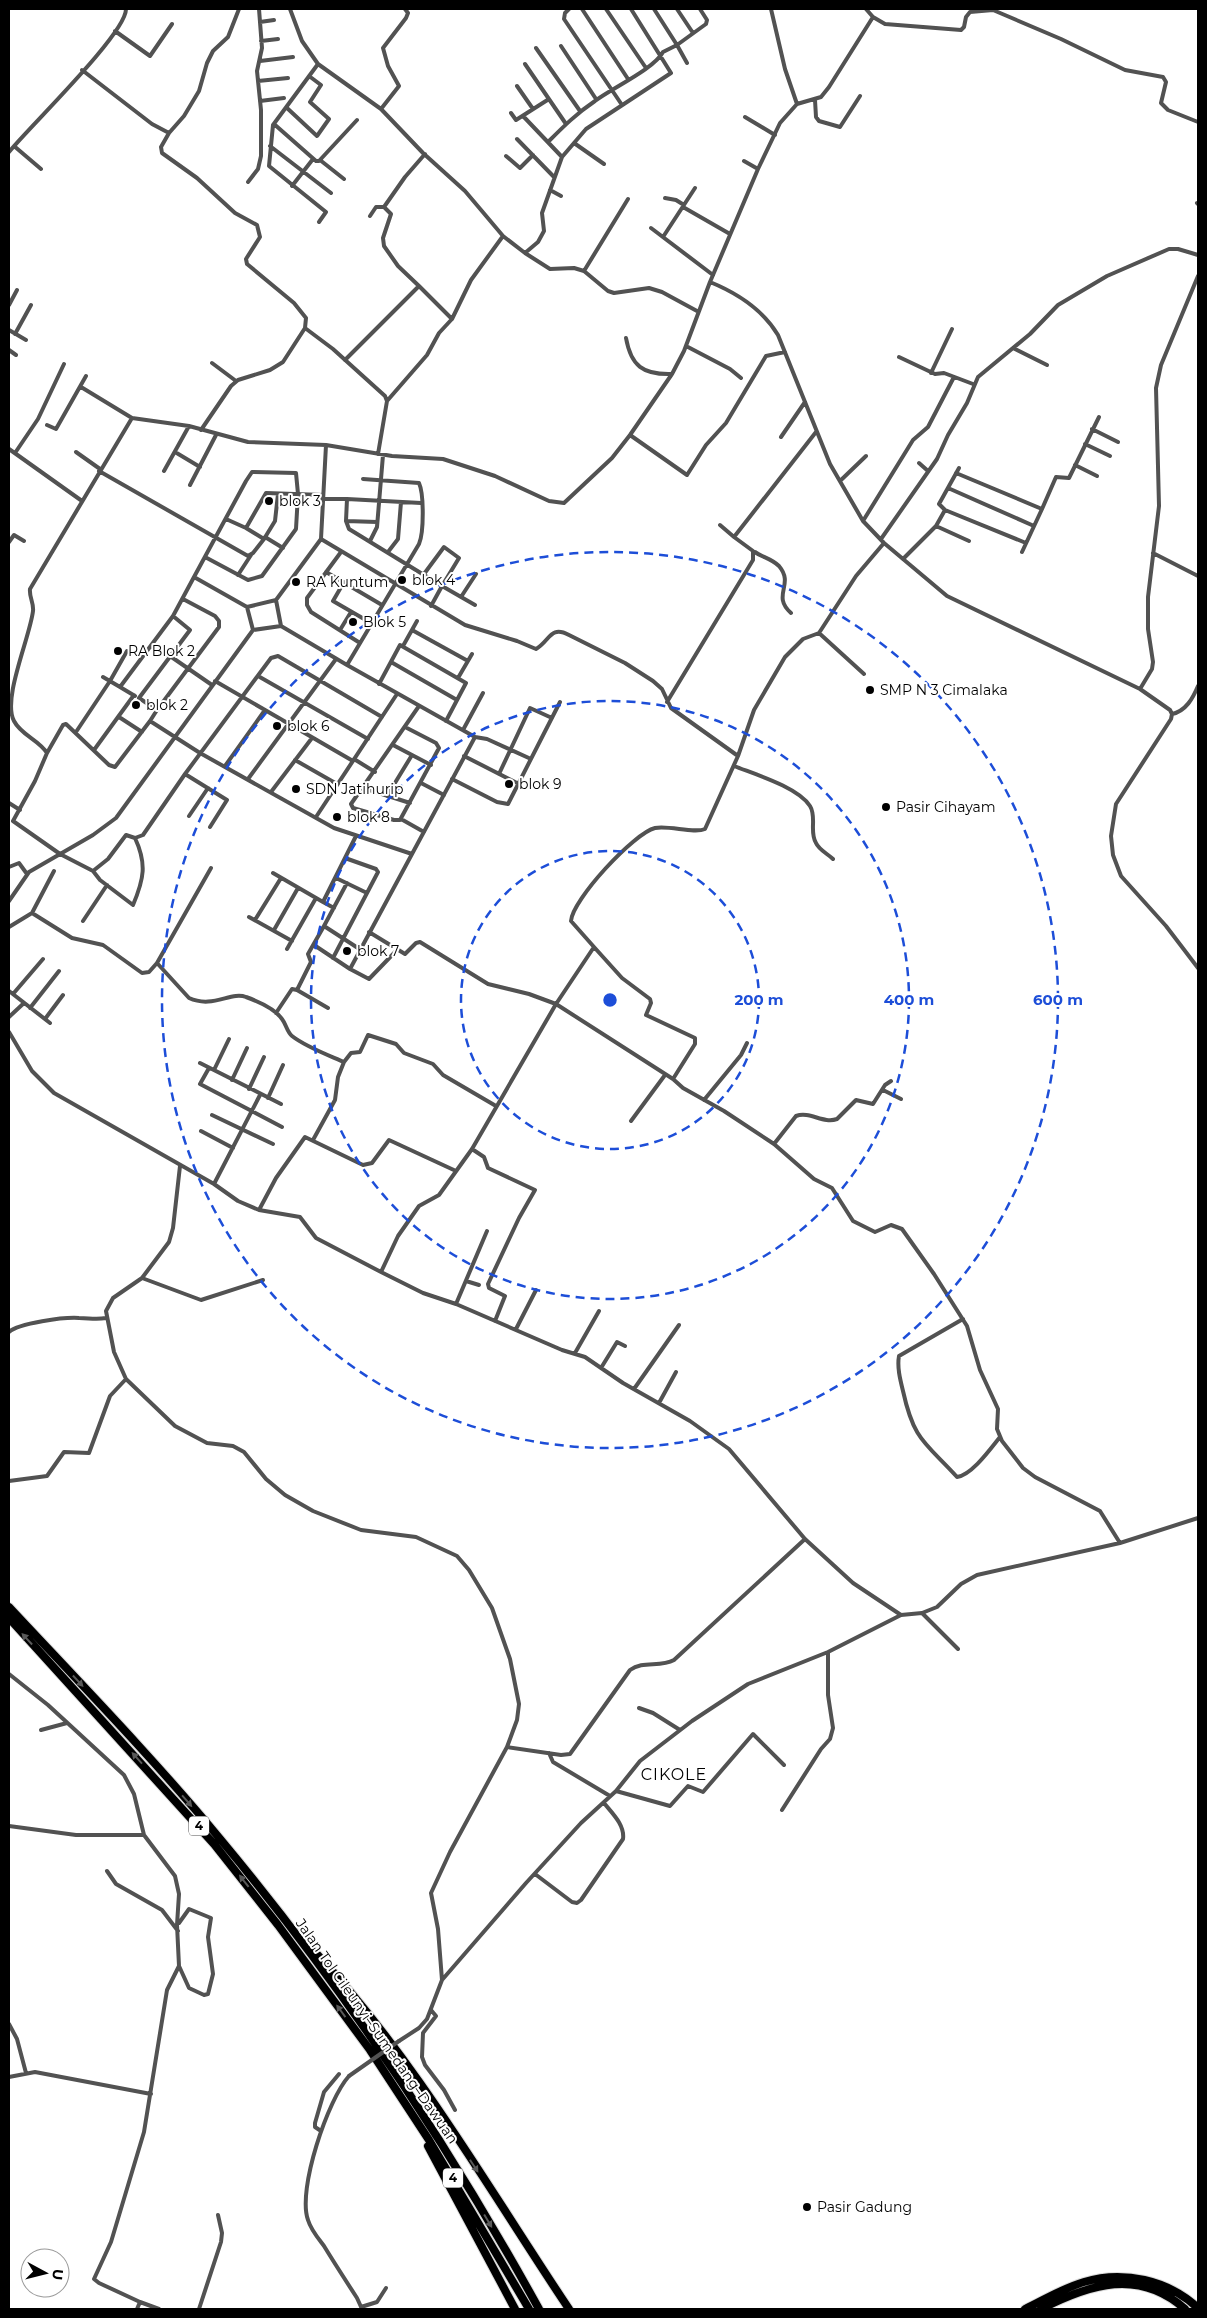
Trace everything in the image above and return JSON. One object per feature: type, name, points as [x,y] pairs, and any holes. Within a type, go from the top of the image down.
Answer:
[{"type":"highway","name":"Jalan Tol Cileunyi–Sumedang–Dawuan","points":[[9,1606],[180,1793],[248,1873],[329,1978],[417,2106],[467,2184],[539,2309]]},
{"type":"highway","name":"Jalan Tol Cileunyi–Sumedang–Dawuan","points":[[9,1618],[214,1844],[278,1925],[370,2050],[460,2189],[529,2309]]},
{"type":"highway","points":[[284,1920],[336,1975],[412,2070],[569,2309]]},
{"type":"highway","points":[[370,2050],[426,2143],[515,2309]]},
{"type":"highway","points":[[1025,2309],[1083,2282],[1115,2277],[1151,2281],[1168,2287],[1198,2308]]},
{"type":"highway","points":[[1041,2309],[1085,2288],[1115,2283],[1148,2287],[1164,2294],[1185,2309]]},
{"type":"street","points":[[9,152],[28,130],[37,124],[124,20],[126,9]]},
{"type":"street","points":[[201,430],[223,395],[236,381],[270,370],[283,362],[305,328],[306,318],[294,303],[246,262],[260,237],[260,231],[256,225],[235,213],[197,178],[162,153],[160,147],[168,134],[184,116],[199,91],[207,63],[213,51],[228,37],[239,9]]},
{"type":"street","points":[[248,182],[258,169],[262,156],[257,71],[260,61],[261,41],[259,9]]},
{"type":"street","points":[[290,9],[302,41],[318,64],[380,109],[424,154],[465,191],[503,236],[525,253],[550,269],[574,268],[584,271],[608,292],[614,294],[643,287],[649,288],[662,292],[697,311]]},
{"type":"street","points":[[380,109],[399,86],[388,66],[383,48],[406,18],[408,13],[405,9]]},
{"type":"street","points":[[569,9],[565,12],[564,18],[622,105]]},
{"type":"street","points":[[582,9],[628,78]]},
{"type":"street","points":[[606,9],[646,68]]},
{"type":"street","points":[[525,253],[542,236],[544,230],[542,213],[562,157],[586,129],[670,75],[670,71],[662,56],[631,9]]},
{"type":"street","points":[[654,9],[687,63]]},
{"type":"street","points":[[677,9],[693,33]]},
{"type":"street","points":[[548,142],[580,111],[646,68],[662,56],[664,52],[677,45],[707,22],[700,9]]},
{"type":"street","points":[[771,9],[785,69],[797,104]]},
{"type":"street","points":[[866,9],[873,17],[885,24],[961,30],[970,12],[993,10],[1061,39],[1125,70],[1163,77],[1165,85],[1161,103],[1168,110],[1198,122]]},
{"type":"street","points":[[81,387],[132,418],[189,426],[216,435],[262,444],[326,445],[384,455],[443,459],[495,476],[549,501],[564,503],[612,458],[672,374],[686,346],[697,311],[758,169],[787,114],[797,104],[815,100],[829,87],[873,17]]},
{"type":"street","points":[[260,22],[274,20]]},
{"type":"street","points":[[115,31],[150,56],[172,24]]},
{"type":"street","points":[[261,41],[278,39]]},
{"type":"street","points":[[561,46],[596,99]]},
{"type":"street","points":[[536,48],[580,111]]},
{"type":"street","points":[[260,61],[293,57]]},
{"type":"street","points":[[318,64],[271,130],[269,166],[326,212],[319,222]]},
{"type":"street","points":[[525,64],[566,124]]},
{"type":"street","points":[[82,70],[152,124],[168,134]]},
{"type":"street","points":[[287,108],[317,136],[329,119],[310,102],[321,85],[309,76]]},
{"type":"street","points":[[258,82],[288,78]]},
{"type":"street","points":[[517,86],[533,109]]},
{"type":"street","points":[[815,100],[818,121],[840,127],[860,96]]},
{"type":"street","points":[[260,101],[284,98]]},
{"type":"street","points":[[511,113],[515,119],[549,99]]},
{"type":"street","points":[[523,116],[562,157]]},
{"type":"street","points":[[745,117],[776,135]]},
{"type":"street","points":[[320,160],[357,120]]},
{"type":"street","points":[[274,124],[313,159],[316,161],[320,160],[344,179]]},
{"type":"street","points":[[517,139],[554,177]]},
{"type":"street","points":[[574,143],[604,164]]},
{"type":"street","points":[[14,146],[41,169]]},
{"type":"street","points":[[270,146],[331,193]]},
{"type":"street","points":[[384,207],[405,176],[424,154]]},
{"type":"street","points":[[506,156],[520,168],[533,154]]},
{"type":"street","points":[[292,186],[313,159]]},
{"type":"street","points":[[744,161],[758,169]]},
{"type":"street","points":[[663,238],[695,188]]},
{"type":"street","points":[[550,190],[561,196]]},
{"type":"street","points":[[665,198],[676,200],[730,234]]},
{"type":"street","points":[[584,271],[628,199]]},
{"type":"street","points":[[370,216],[376,207],[384,207],[391,214],[383,238],[388,254],[452,319]]},
{"type":"street","points":[[651,228],[713,275]]},
{"type":"street","points":[[378,454],[387,401],[420,364],[439,333],[452,319],[471,280],[503,236]]},
{"type":"street","points":[[673,1080],[696,1044],[694,1038],[646,1015],[651,1003],[650,999],[622,978],[571,921],[572,913],[588,888],[610,864],[643,834],[650,830],[668,827],[705,829],[734,766],[754,710],[776,669],[803,639],[819,633],[856,576],[883,541],[928,471],[968,402],[973,384],[978,377],[1030,334],[1058,305],[1107,276],[1169,250],[1178,249],[1198,255]]},
{"type":"street","points":[[1140,689],[1152,669],[1153,662],[1148,618],[1159,506],[1156,383],[1160,365],[1198,276]]},
{"type":"street","points":[[710,282],[733,294],[769,320],[785,352],[816,432],[840,481],[863,521],[883,541],[947,596],[1140,689],[1167,706],[1172,714]]},
{"type":"street","points":[[345,360],[419,286]]},
{"type":"street","points":[[9,305],[17,290]]},
{"type":"street","points":[[15,334],[30,305]]},
{"type":"street","points":[[305,328],[345,360],[382,393],[387,401]]},
{"type":"street","points":[[931,373],[952,328]]},
{"type":"street","points":[[9,330],[26,340]]},
{"type":"street","points":[[626,338],[628,353],[632,361],[652,374],[672,374]]},
{"type":"street","points":[[686,346],[730,369],[741,378]]},
{"type":"street","points":[[1013,348],[1047,365]]},
{"type":"street","points":[[9,350],[16,354]]},
{"type":"street","points":[[630,435],[687,475],[706,445],[726,423],[766,356],[785,352]]},
{"type":"street","points":[[899,357],[931,373],[944,372],[973,384]]},
{"type":"street","points":[[212,363],[236,381]]},
{"type":"street","points":[[15,453],[38,419],[64,364]]},
{"type":"street","points":[[47,425],[56,429],[86,376]]},
{"type":"street","points":[[863,521],[913,440],[928,427],[954,377]]},
{"type":"street","points":[[781,437],[805,402]]},
{"type":"street","points":[[1022,552],[1056,477],[1069,478],[1099,416]]},
{"type":"street","points":[[47,754],[38,742],[14,723],[11,706],[22,648],[34,609],[30,589],[132,418]]},
{"type":"street","points":[[164,470],[189,426]]},
{"type":"street","points":[[1092,429],[1118,442]]},
{"type":"street","points":[[734,537],[816,432]]},
{"type":"street","points":[[190,485],[216,435]]},
{"type":"street","points":[[1086,444],[1110,456]]},
{"type":"street","points":[[194,577],[247,607],[276,600],[321,539],[326,445]]},
{"type":"street","points":[[9,449],[82,501]]},
{"type":"street","points":[[76,452],[100,470],[244,554],[251,555]]},
{"type":"street","points":[[175,452],[200,467]]},
{"type":"street","points":[[370,541],[376,531],[384,455]]},
{"type":"street","points":[[840,481],[866,456]]},
{"type":"street","points":[[919,463],[928,471]]},
{"type":"street","points":[[1075,465],[1097,476]]},
{"type":"street","points":[[959,468],[939,504],[945,510],[1026,543]]},
{"type":"street","points":[[120,687],[152,647],[183,600],[194,577],[205,557],[216,537],[252,472],[296,473],[298,494],[296,530],[262,576],[248,580],[205,557]]},
{"type":"street","points":[[956,473],[1042,509]]},
{"type":"street","points":[[347,665],[421,539],[422,503],[419,482],[363,479]]},
{"type":"street","points":[[948,488],[1034,526]]},
{"type":"street","points":[[238,575],[275,521],[278,494]]},
{"type":"street","points":[[246,528],[264,495],[298,494],[347,500],[422,503]]},
{"type":"street","points":[[347,500],[346,521],[348,528],[475,605]]},
{"type":"street","points":[[388,552],[398,539],[401,502]]},
{"type":"street","points":[[903,559],[936,526],[945,510]]},
{"type":"street","points":[[226,519],[283,548]]},
{"type":"street","points":[[346,521],[377,522]]},
{"type":"street","points":[[720,525],[753,551],[778,566],[783,572],[785,585],[782,601],[791,613]]},
{"type":"street","points":[[936,526],[969,541]]},
{"type":"street","points":[[9,542],[14,534],[24,541]]},
{"type":"street","points":[[321,539],[465,625],[536,649],[553,633],[562,631],[625,663],[662,689],[667,703],[738,756]]},
{"type":"street","points":[[424,574],[445,547],[459,558],[431,606]]},
{"type":"street","points":[[667,703],[752,562],[755,556],[753,551]]},
{"type":"street","points":[[341,552],[308,598],[307,606],[311,612],[360,643]]},
{"type":"street","points":[[1153,553],[1198,576]]},
{"type":"street","points":[[326,572],[382,605]]},
{"type":"street","points":[[461,597],[476,574]]},
{"type":"street","points":[[344,582],[334,601],[371,624]]},
{"type":"street","points":[[9,825],[36,782],[47,754],[63,724],[76,732],[109,765],[114,767],[142,732],[220,623],[215,616],[183,600]]},
{"type":"street","points":[[276,600],[281,626]]},
{"type":"street","points":[[247,607],[253,630]]},
{"type":"street","points":[[340,630],[351,612]]},
{"type":"street","points":[[139,698],[190,630],[173,616]]},
{"type":"street","points":[[379,684],[400,645],[403,646],[417,620]]},
{"type":"street","points":[[9,901],[27,874],[112,822],[253,630],[281,626],[379,684],[475,737],[487,739],[531,759]]},
{"type":"street","points":[[412,630],[468,661]]},
{"type":"street","points":[[819,633],[864,674]]},
{"type":"street","points":[[403,646],[466,683],[446,721]]},
{"type":"street","points":[[152,647],[375,772]]},
{"type":"street","points":[[76,732],[110,681],[126,651]]},
{"type":"street","points":[[458,678],[472,654]]},
{"type":"street","points":[[135,838],[143,835],[200,753],[271,658],[278,656],[382,717]]},
{"type":"street","points":[[248,779],[336,659]]},
{"type":"street","points":[[391,662],[457,700]]},
{"type":"street","points":[[258,676],[368,739]]},
{"type":"street","points":[[103,677],[134,694],[157,710]]},
{"type":"street","points":[[1198,686],[1187,705],[1178,713],[1172,714],[1116,804],[1111,836],[1113,855],[1121,876],[1166,926],[1198,968]]},
{"type":"street","points":[[463,730],[483,693]]},
{"type":"street","points":[[94,750],[134,694]]},
{"type":"street","points":[[316,817],[397,694]]},
{"type":"street","points":[[452,780],[506,805],[510,802],[560,702]]},
{"type":"street","points":[[419,706],[351,804],[352,808],[394,820],[401,819],[424,832]]},
{"type":"street","points":[[499,774],[509,749],[530,708],[552,718]]},
{"type":"street","points":[[225,766],[265,710]]},
{"type":"street","points":[[119,717],[142,732]]},
{"type":"street","points":[[150,721],[200,753],[334,828],[412,854]]},
{"type":"street","points":[[401,819],[439,748],[405,727]]},
{"type":"street","points":[[350,969],[475,737]]},
{"type":"street","points":[[271,792],[312,738]]},
{"type":"street","points":[[393,745],[431,765]]},
{"type":"street","points":[[387,796],[412,755]]},
{"type":"street","points":[[464,756],[519,784]]},
{"type":"street","points":[[294,760],[338,784]]},
{"type":"street","points":[[734,766],[790,790],[805,800],[813,812],[816,844],[833,859]]},
{"type":"street","points":[[185,774],[227,800],[210,827]]},
{"type":"street","points":[[421,783],[444,795]]},
{"type":"street","points":[[189,816],[208,788]]},
{"type":"street","points":[[363,788],[410,803]]},
{"type":"street","points":[[9,803],[20,810]]},
{"type":"street","points":[[13,821],[60,854],[93,871],[106,885],[133,905],[141,884],[144,864],[142,853],[135,838],[126,834],[108,859],[93,871]]},
{"type":"street","points":[[323,902],[356,836]]},
{"type":"street","points":[[333,958],[377,870],[345,858]]},
{"type":"street","points":[[9,867],[19,863],[27,874]]},
{"type":"street","points":[[32,913],[72,938],[110,948],[144,974],[150,972],[157,963],[211,868]]},
{"type":"street","points":[[9,927],[32,913],[54,871]]},
{"type":"street","points":[[273,874],[334,908]]},
{"type":"street","points":[[255,920],[281,878]]},
{"type":"street","points":[[336,878],[367,893]]},
{"type":"street","points":[[296,990],[310,964],[308,954],[347,884]]},
{"type":"street","points":[[83,921],[106,885]]},
{"type":"street","points":[[274,930],[298,888]]},
{"type":"street","points":[[287,949],[316,898]]},
{"type":"street","points":[[249,917],[292,940]]},
{"type":"street","points":[[324,926],[361,950]]},
{"type":"street","points":[[369,932],[405,954],[416,942],[420,942],[488,984],[556,1004],[673,1080],[682,1088],[746,1124],[774,1144],[814,1180],[832,1188],[853,1221],[875,1232],[891,1225],[902,1229],[934,1274],[963,1320],[990,1395],[998,1409],[997,1424],[1000,1437],[1023,1468],[1035,1477],[1100,1511],[1120,1542]]},
{"type":"street","points":[[314,945],[369,980],[397,950]]},
{"type":"street","points":[[381,1272],[398,1236],[419,1206],[439,1195],[472,1149],[556,1004],[594,947]]},
{"type":"street","points":[[42,958],[11,993],[50,1023]]},
{"type":"street","points":[[157,963],[190,998],[196,1001],[221,1001],[228,997],[244,995],[276,1013],[282,1019],[291,1036],[344,1062]]},
{"type":"street","points":[[30,1008],[59,971]]},
{"type":"street","points":[[276,1013],[288,991],[292,988],[328,1008]]},
{"type":"street","points":[[45,1019],[63,995]]},
{"type":"street","points":[[9,1017],[24,1003]]},
{"type":"street","points":[[9,1032],[32,1072],[48,1089],[214,1184],[238,1201],[259,1210],[300,1217],[316,1238],[423,1293],[456,1304],[591,1360],[634,1389],[690,1421],[729,1449],[805,1539],[853,1582],[901,1615]]},
{"type":"street","points":[[313,1140],[338,1091],[338,1077],[344,1062],[351,1053],[360,1052],[365,1038],[371,1034],[399,1045],[404,1053],[434,1064],[443,1075],[496,1106]]},
{"type":"street","points":[[229,1039],[212,1069],[200,1084],[282,1127]]},
{"type":"street","points":[[704,1100],[741,1055],[747,1043]]},
{"type":"street","points":[[232,1080],[247,1048]]},
{"type":"street","points":[[249,1089],[264,1057]]},
{"type":"street","points":[[200,1063],[281,1104]]},
{"type":"street","points":[[268,1098],[284,1065]]},
{"type":"street","points":[[632,1121],[665,1075]]},
{"type":"street","points":[[774,1144],[796,1116],[809,1115],[832,1121],[842,1116],[856,1100],[873,1104],[888,1081],[891,1080]]},
{"type":"street","points":[[883,1090],[901,1099]]},
{"type":"street","points":[[214,1184],[260,1094]]},
{"type":"street","points":[[212,1115],[273,1144]]},
{"type":"street","points":[[201,1130],[233,1148]]},
{"type":"street","points":[[259,1210],[276,1178],[304,1138],[313,1140],[366,1166],[372,1163],[388,1140],[456,1171]]},
{"type":"street","points":[[472,1149],[484,1157],[488,1168],[535,1190],[519,1218],[488,1284],[489,1288],[505,1296],[495,1321]]},
{"type":"street","points":[[180,1166],[171,1238],[142,1278],[113,1298],[107,1306],[106,1318],[108,1329],[126,1379],[175,1426],[200,1440],[233,1446],[244,1452],[266,1479],[285,1495],[314,1511],[361,1530],[416,1538],[457,1556],[469,1570],[492,1608],[510,1659],[517,1690],[519,1712],[507,1746],[450,1852],[432,1893],[438,1929],[442,1980]]},
{"type":"street","points":[[456,1304],[487,1231]]},
{"type":"street","points":[[142,1278],[201,1300],[262,1280]]},
{"type":"street","points":[[466,1281],[479,1286]]},
{"type":"street","points":[[516,1330],[536,1290]]},
{"type":"street","points":[[574,1353],[599,1311]]},
{"type":"street","points":[[9,1332],[33,1324],[70,1318],[106,1318]]},
{"type":"street","points":[[963,1320],[899,1356],[899,1371],[909,1416],[923,1443],[958,1477],[965,1474],[982,1459],[1000,1437]]},
{"type":"street","points":[[634,1389],[679,1325]]},
{"type":"street","points":[[601,1368],[617,1342],[625,1346]]},
{"type":"street","points":[[660,1403],[676,1372]]},
{"type":"street","points":[[9,1481],[47,1476],[64,1452],[89,1453],[110,1396],[126,1379]]},
{"type":"street","points":[[386,2288],[377,2302],[362,2308],[316,2235],[306,2215],[313,2158],[333,2101],[349,2076],[419,2028],[431,2010],[442,1980],[534,1874],[581,1823],[604,1803],[640,1761],[680,1730],[748,1684],[828,1652],[901,1615],[922,1613],[937,1607],[961,1584],[977,1575],[1120,1542],[1198,1518]]},
{"type":"street","points":[[507,1746],[566,1756],[570,1754],[630,1670],[639,1665],[664,1664],[674,1660],[805,1539]]},
{"type":"street","points":[[922,1613],[958,1649]]},
{"type":"street","points":[[782,1810],[821,1749],[830,1739],[833,1728],[828,1696],[828,1652]]},
{"type":"street","points":[[9,1674],[124,1775],[134,1794],[144,1835],[175,1876],[179,1894],[177,1925],[179,1966],[189,1988],[204,1995],[208,1994],[214,1974],[208,1937],[211,1918],[189,1909],[177,1925]]},
{"type":"street","points":[[639,1708],[653,1713],[680,1730]]},
{"type":"street","points":[[41,1730],[67,1723]]},
{"type":"street","points":[[616,1790],[668,1807],[688,1786],[703,1792],[753,1734],[784,1765]]},
{"type":"street","points":[[549,1753],[553,1762],[610,1796]]},
{"type":"street","points":[[534,1874],[572,1902],[577,1903],[580,1900],[623,1839],[623,1833],[617,1820],[604,1803]]},
{"type":"street","points":[[9,1826],[76,1835],[144,1835]]},
{"type":"street","points":[[107,1871],[116,1884],[162,1910],[178,1931]]},
{"type":"street","points":[[158,2309],[94,2279],[111,2242],[144,2132],[167,1990],[179,1966]]},
{"type":"street","points":[[431,2010],[436,2016],[424,2033],[422,2057],[425,2065],[444,2090],[455,2110]]},
{"type":"street","points":[[9,2024],[17,2039],[26,2072]]},
{"type":"street","points":[[9,2077],[26,2072],[90,2081],[151,2094]]},
{"type":"street","points":[[321,2131],[315,2127],[315,2123],[324,2092],[339,2074]]},
{"type":"street","points":[[199,2309],[222,2242],[218,2215]]},
{"type":"street","points":[[137,2309],[140,2302]]},
{"type":"place","name":"blok 3","points":[[269,501]]},
{"type":"place","name":"blok 4","points":[[402,580]]},
{"type":"place","name":"RA Kuntum","points":[[296,582]]},
{"type":"place","name":"Blok 5","points":[[353,622]]},
{"type":"place","name":"RA Blok 2","points":[[118,651]]},
{"type":"place","name":"SMP N 3 Cimalaka","points":[[870,690]]},
{"type":"place","name":"blok 2","points":[[136,705]]},
{"type":"place","name":"blok 6","points":[[277,726]]},
{"type":"place","name":"blok 9","points":[[509,784]]},
{"type":"place","name":"SDN Jatihurip","points":[[296,789]]},
{"type":"place","name":"Pasir Cihayam","points":[[886,807]]},
{"type":"place","name":"blok 8","points":[[337,817]]},
{"type":"place","name":"blok 7","points":[[347,951]]},
{"type":"place","name":"Pasir Gadung","points":[[807,2207]]},
{"type":"district","name":"CIKOLE","points":[[674,1774]]}]
